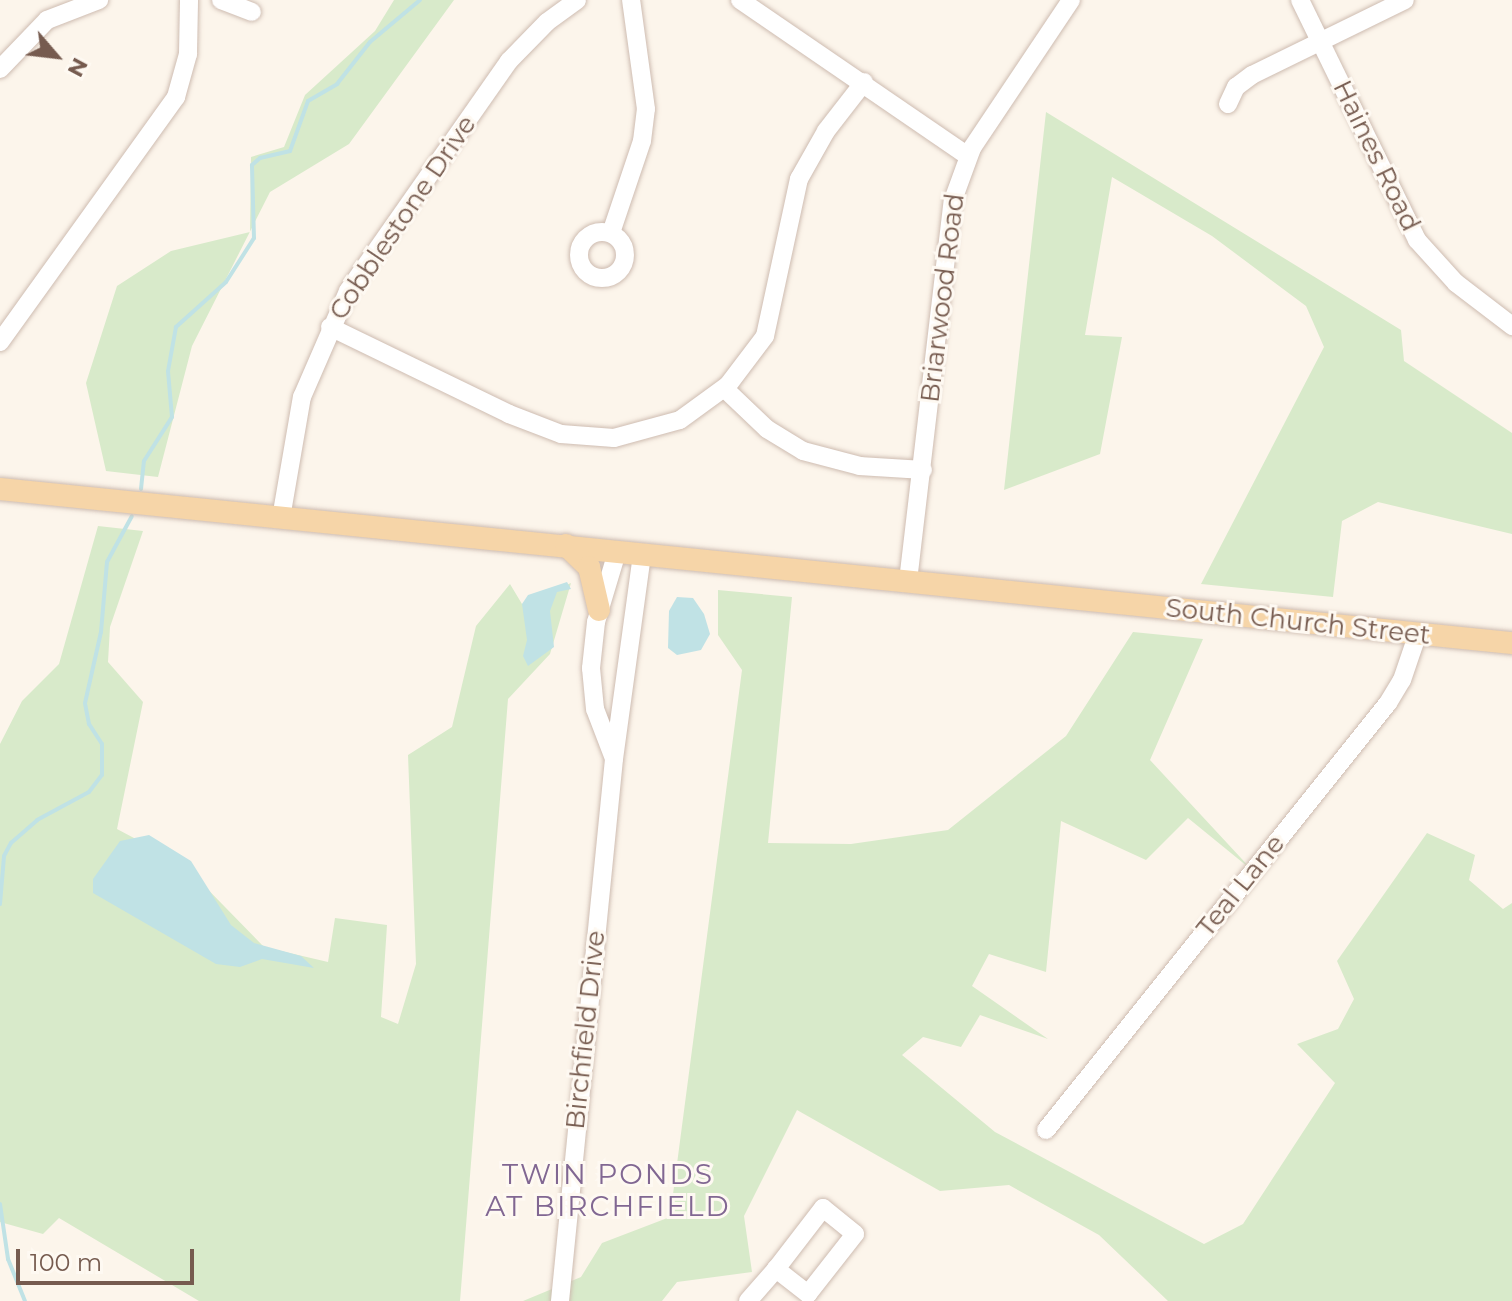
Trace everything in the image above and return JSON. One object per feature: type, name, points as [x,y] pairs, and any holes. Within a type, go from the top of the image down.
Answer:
[{"type":"main road","name":"South Church Street","points":[[0,489],[1512,643]]},
{"type":"main road","points":[[566,545],[589,567],[599,610]]},
{"type":"street","points":[[0,69],[47,20],[99,0]]},
{"type":"street","points":[[0,342],[176,97],[188,54],[189,0]]},
{"type":"street","points":[[221,0],[252,12]]},
{"type":"street","name":"Cobblestone Drive","points":[[281,518],[295,421],[330,327],[378,247],[509,61],[533,34],[577,0]]},
{"type":"street","points":[[611,233],[642,141],[646,109],[631,0]]},
{"type":"street","points":[[740,0],[968,156]]},
{"type":"street","name":"Briarwood Road","points":[[908,581],[923,470],[949,218],[968,156],[1071,0]]},
{"type":"street","name":"Haines Road","points":[[1300,0],[1417,240],[1456,283],[1512,326]]},
{"type":"street","points":[[1228,104],[1243,81],[1405,0]]},
{"type":"street","points":[[330,327],[509,414],[578,437],[648,432],[694,413],[725,389],[757,349],[771,321],[799,179],[826,131],[864,82]]},
{"type":"street","points":[[725,389],[767,429],[803,451],[860,466],[923,470]]},
{"type":"street","name":"Birchfield Drive","points":[[614,759],[595,709],[591,668],[599,610],[617,552]]},
{"type":"street","name":"Birchfield Drive","points":[[560,1301],[614,759],[642,555]]},
{"type":"street","name":"Teal Lane","points":[[1046,1130],[1388,703],[1407,669],[1418,633]]},
{"type":"street","points":[[748,1301],[823,1208],[855,1234],[808,1294],[776,1269]]},
{"type":"green space","points":[[394,0],[454,0],[349,144],[270,192],[250,231],[251,157],[284,147],[305,95],[375,31]]},
{"type":"green space","points":[[1046,112],[1401,330],[1404,361],[1512,433],[1512,534],[1378,502],[1342,521],[1333,597],[1201,584],[1324,347],[1306,306],[1212,236],[1112,177],[1085,335],[1122,337],[1100,454],[1004,490]]},
{"type":"green space","points":[[250,232],[192,346],[158,477],[106,471],[86,383],[117,286],[171,251]]},
{"type":"green space","points":[[98,526],[143,531],[110,627],[108,662],[143,702],[117,829],[183,864],[264,947],[328,962],[335,918],[387,925],[381,1017],[398,1024],[416,964],[408,755],[452,727],[476,626],[510,584],[522,604],[571,583],[550,654],[508,699],[460,1301],[199,1301],[59,1218],[43,1234],[0,1222],[0,744],[22,701],[59,664]]},
{"type":"green space","points":[[718,590],[792,597],[768,843],[851,844],[948,830],[1066,736],[1133,632],[1203,639],[1150,760],[1253,871],[1188,818],[1146,860],[1061,821],[1046,972],[989,954],[972,986],[1048,1039],[980,1015],[961,1047],[923,1037],[902,1055],[995,1132],[1204,1244],[1243,1224],[1335,1083],[1297,1044],[1338,1029],[1354,999],[1337,961],[1427,833],[1475,855],[1469,880],[1503,909],[1512,903],[1512,1301],[1168,1301],[1099,1235],[1009,1185],[940,1191],[797,1110],[744,1216],[752,1272],[677,1282],[662,1301],[523,1301],[581,1277],[602,1243],[670,1217],[742,670],[718,635]]},
{"type":"water","points":[[567,582],[571,589],[557,592],[550,611],[554,647],[528,666],[523,656],[527,640],[522,604],[528,595]]},
{"type":"water","points":[[677,597],[693,598],[704,614],[710,634],[701,650],[677,655],[668,648],[669,611]]},
{"type":"water","points":[[149,835],[191,861],[231,925],[254,943],[301,956],[314,968],[262,959],[240,967],[216,964],[93,893],[93,879],[120,841]]},
{"type":"waterway","points":[[141,489],[144,461],[172,417],[168,371],[176,327],[226,282],[254,238],[252,165],[260,158],[290,151],[308,101],[337,84],[370,42],[420,0]]},
{"type":"waterway","points":[[0,904],[4,856],[11,843],[37,820],[89,792],[102,775],[102,744],[89,724],[85,703],[101,632],[107,562],[132,516]]},
{"type":"waterway","points":[[0,1204],[8,1259],[25,1301]]},
{"type":"district","name":"TWIN PONDS AT BIRCHFIELD","points":[[608,1190]]}]
